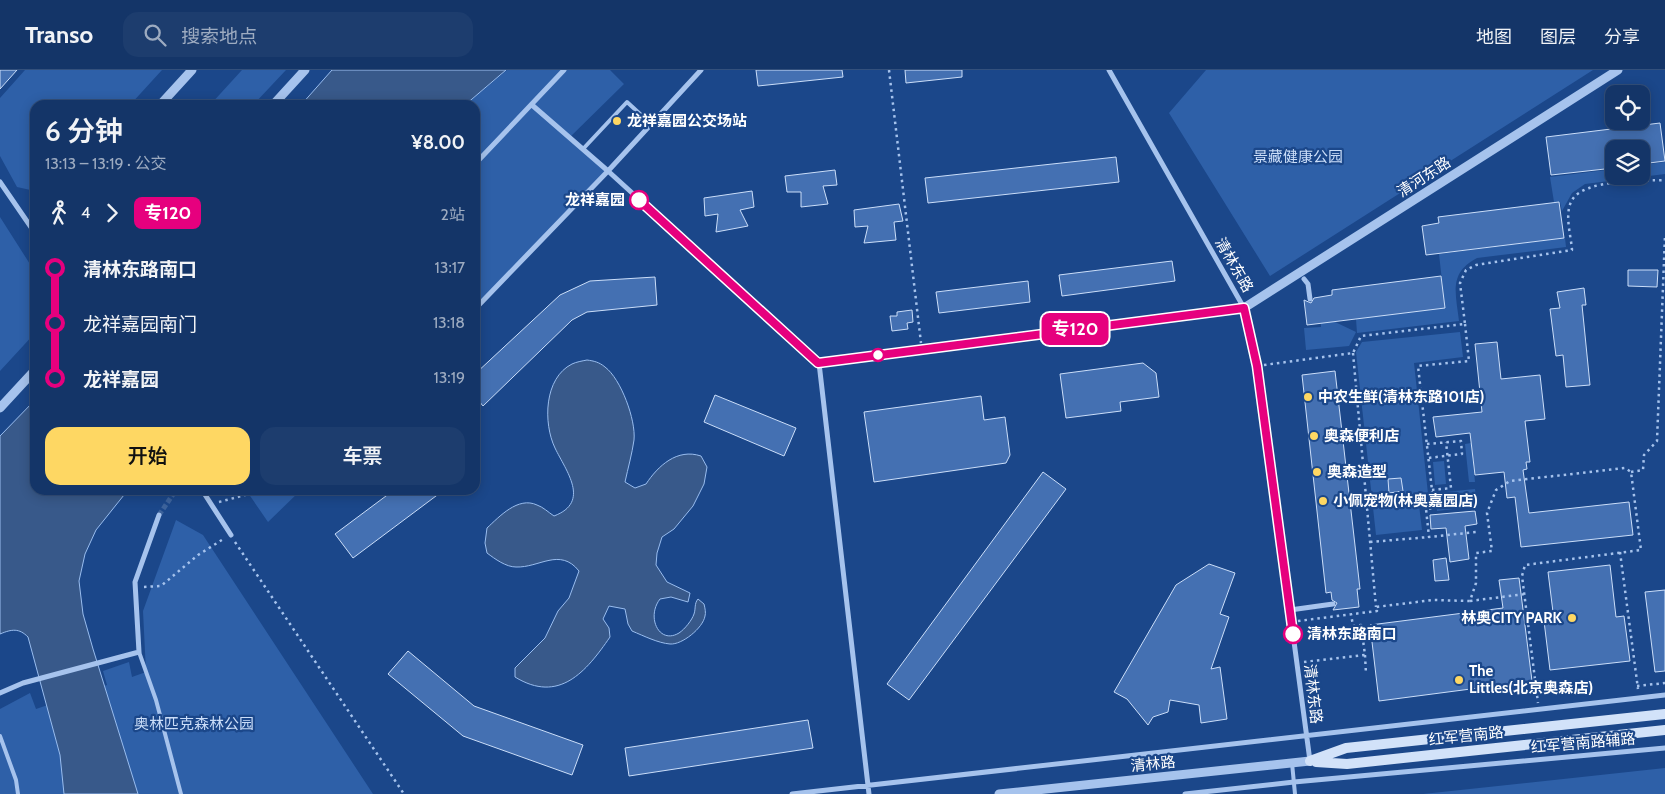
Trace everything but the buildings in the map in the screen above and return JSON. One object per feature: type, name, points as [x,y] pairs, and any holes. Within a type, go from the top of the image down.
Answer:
[{"type":"main road","name":"红军营南路","points":[[1310,762],[1346,748],[1660,714]]},
{"type":"main road","name":"红军营南路","points":[[1310,762],[1347,764],[1665,730]]},
{"type":"street","points":[[165,100],[192,70]]},
{"type":"street","points":[[277,100],[304,70]]},
{"type":"street","points":[[480,159],[564,70]]},
{"type":"street","points":[[480,304],[608,171],[701,70]]},
{"type":"street","name":"清林东路","points":[[1109,70],[1244,308],[1257,366],[1310,762]]},
{"type":"street","name":"清河东路","points":[[1244,308],[1302,276],[1618,70]]},
{"type":"street","points":[[532,105],[608,171],[818,363],[869,794]]},
{"type":"street","points":[[0,182],[30,226]]},
{"type":"street","points":[[1302,276],[1308,284],[1310,299]]},
{"type":"street","points":[[818,363],[1244,308]]},
{"type":"street","points":[[0,408],[30,375]]},
{"type":"street","points":[[205,495],[231,535]]},
{"type":"street","points":[[0,693],[23,683],[140,652],[136,582],[159,515]]},
{"type":"street","points":[[1290,610],[1333,604]]},
{"type":"street","points":[[792,794],[1665,695]]},
{"type":"street","name":"红军营南路辅路","points":[[1185,794],[1294,782],[1665,748]]},
{"type":"street","name":"清林路","points":[[999,794],[1310,762]]},
{"type":"lane","points":[[583,149],[627,102],[652,124]]},
{"type":"lane","points":[[140,652],[156,700],[181,794]]},
{"type":"lane","points":[[0,736],[16,780],[18,794]]},
{"type":"lane","points":[[1292,763],[1295,794]]},
{"type":"path","points":[[889,70],[922,349]]},
{"type":"path","points":[[1429,537],[1426,509],[1434,508],[1418,366],[1469,361],[1460,283],[1466,270],[1476,266],[1572,250],[1568,214],[1572,199],[1585,188],[1603,184],[1665,180]]},
{"type":"path","points":[[1470,601],[1476,583],[1476,553],[1492,551],[1487,513],[1496,490],[1510,481],[1625,468],[1631,472],[1643,470],[1644,455],[1657,441],[1665,236]]},
{"type":"path","points":[[1292,622],[1377,611],[1353,353],[1361,336],[1464,324]]},
{"type":"path","points":[[1257,366],[1353,353]]},
{"type":"path","points":[[1427,444],[1461,441],[1462,454],[1428,458]]},
{"type":"path","points":[[1432,490],[1452,488],[1446,442]]},
{"type":"path","points":[[1538,709],[1522,576],[1525,565],[1641,550],[1631,472]]},
{"type":"path","points":[[211,505],[246,495]]},
{"type":"path","points":[[1370,542],[1476,532]]},
{"type":"path","points":[[136,588],[160,586],[198,555],[231,535],[404,794]]},
{"type":"path","points":[[1620,552],[1639,698]]},
{"type":"path","points":[[1376,607],[1433,600],[1470,601],[1525,594]]},
{"type":"path","points":[[1351,614],[1352,626],[1361,625],[1366,674]]},
{"type":"path","points":[[1297,663],[1364,655]]},
{"type":"path","points":[[1637,686],[1665,683]]},
{"type":"green space","points":[[25,70],[162,70],[135,100],[30,100],[30,190],[17,187],[0,156],[0,98]]},
{"type":"green space","points":[[242,70],[286,70],[258,100],[215,100]]},
{"type":"green space","points":[[507,70],[610,70],[624,84],[568,139],[608,171],[480,304],[480,100],[471,100]]},
{"type":"green space","name":"景藏健康公园","points":[[1206,70],[1593,70],[1270,276],[1169,113]]},
{"type":"green space","points":[[1665,162],[1665,174],[1650,176],[1650,164]]},
{"type":"green space","points":[[1605,170],[1605,182],[1585,184],[1572,193],[1562,211],[1560,202],[1554,202],[1550,177]]},
{"type":"green space","points":[[0,217],[30,264],[30,338],[0,371]]},
{"type":"green space","points":[[1565,238],[1566,247],[1477,258],[1468,264],[1458,277],[1456,285],[1459,321],[1357,333],[1356,319],[1445,308],[1439,254]]},
{"type":"green space","points":[[1333,321],[1356,332],[1349,346],[1306,350],[1304,328],[1321,327],[1321,322]]},
{"type":"green space","points":[[1460,332],[1463,357],[1414,363],[1429,503],[1419,505],[1422,530],[1376,535],[1356,352],[1362,342]]},
{"type":"green space","points":[[1471,443],[1475,482],[1469,482],[1465,444]]},
{"type":"green space","points":[[1444,461],[1446,484],[1435,485],[1433,462]]},
{"type":"green space","points":[[1475,489],[1477,506],[1437,511],[1435,493]]},
{"type":"green space","points":[[249,495],[296,495],[268,522]]},
{"type":"green space","name":"奥林匹克森林公园","points":[[176,520],[203,535],[373,794],[0,794],[0,709],[30,693],[36,709],[107,685],[103,671],[129,662],[132,677],[146,672],[143,611]]},
{"type":"green space","points":[[1665,768],[1665,794],[1423,794]]},
{"type":"shaded area","points":[[332,70],[506,70],[471,100],[305,100]]},
{"type":"shaded area","points":[[587,360],[601,364],[611,373],[622,390],[630,411],[634,440],[625,482],[635,488],[646,484],[662,465],[684,454],[701,456],[707,467],[704,484],[693,506],[674,529],[662,537],[657,553],[656,565],[667,582],[690,593],[688,602],[671,597],[660,599],[654,614],[657,627],[661,632],[672,636],[679,633],[690,622],[698,599],[704,604],[705,615],[700,626],[691,635],[680,642],[670,644],[656,641],[632,631],[628,624],[625,609],[609,606],[603,619],[609,628],[610,637],[601,650],[581,672],[570,680],[558,685],[545,687],[531,684],[515,677],[515,668],[545,638],[558,611],[569,598],[579,571],[572,564],[557,559],[525,566],[508,566],[487,553],[485,543],[487,528],[516,505],[530,503],[537,505],[554,516],[565,510],[571,503],[572,485],[551,438],[548,402],[551,390],[563,371],[574,363]]},
{"type":"shaded area","points":[[30,405],[30,495],[124,495],[96,530],[85,554],[79,581],[83,614],[138,794],[64,794],[60,755],[28,637],[22,632],[15,630],[0,634],[0,436]]},
{"type":"tunnel","points":[[159,515],[173,495]]},
{"type":"bus line","name":"专120","points":[[639,200],[818,363],[1244,308],[1252,336],[1257,366],[1293,634]]},
{"type":"place","name":"龙祥嘉园公交场站","points":[[617,121]]},
{"type":"place","name":"龙祥嘉园","points":[[639,200]]},
{"type":"place","name":"中农生鲜(清林东路101店)","points":[[1308,397]]},
{"type":"place","name":"奥森便利店","points":[[1314,436]]},
{"type":"place","name":"奥森造型","points":[[1317,472]]},
{"type":"place","name":"小佩宠物(林奥嘉园店)","points":[[1323,501]]},
{"type":"place","name":"林奥CITY PARK","points":[[1572,618]]},
{"type":"place","name":"清林东路南口","points":[[1293,634]]},
{"type":"place","name":"The Littles(北京奥森店)","points":[[1459,680]]}]
